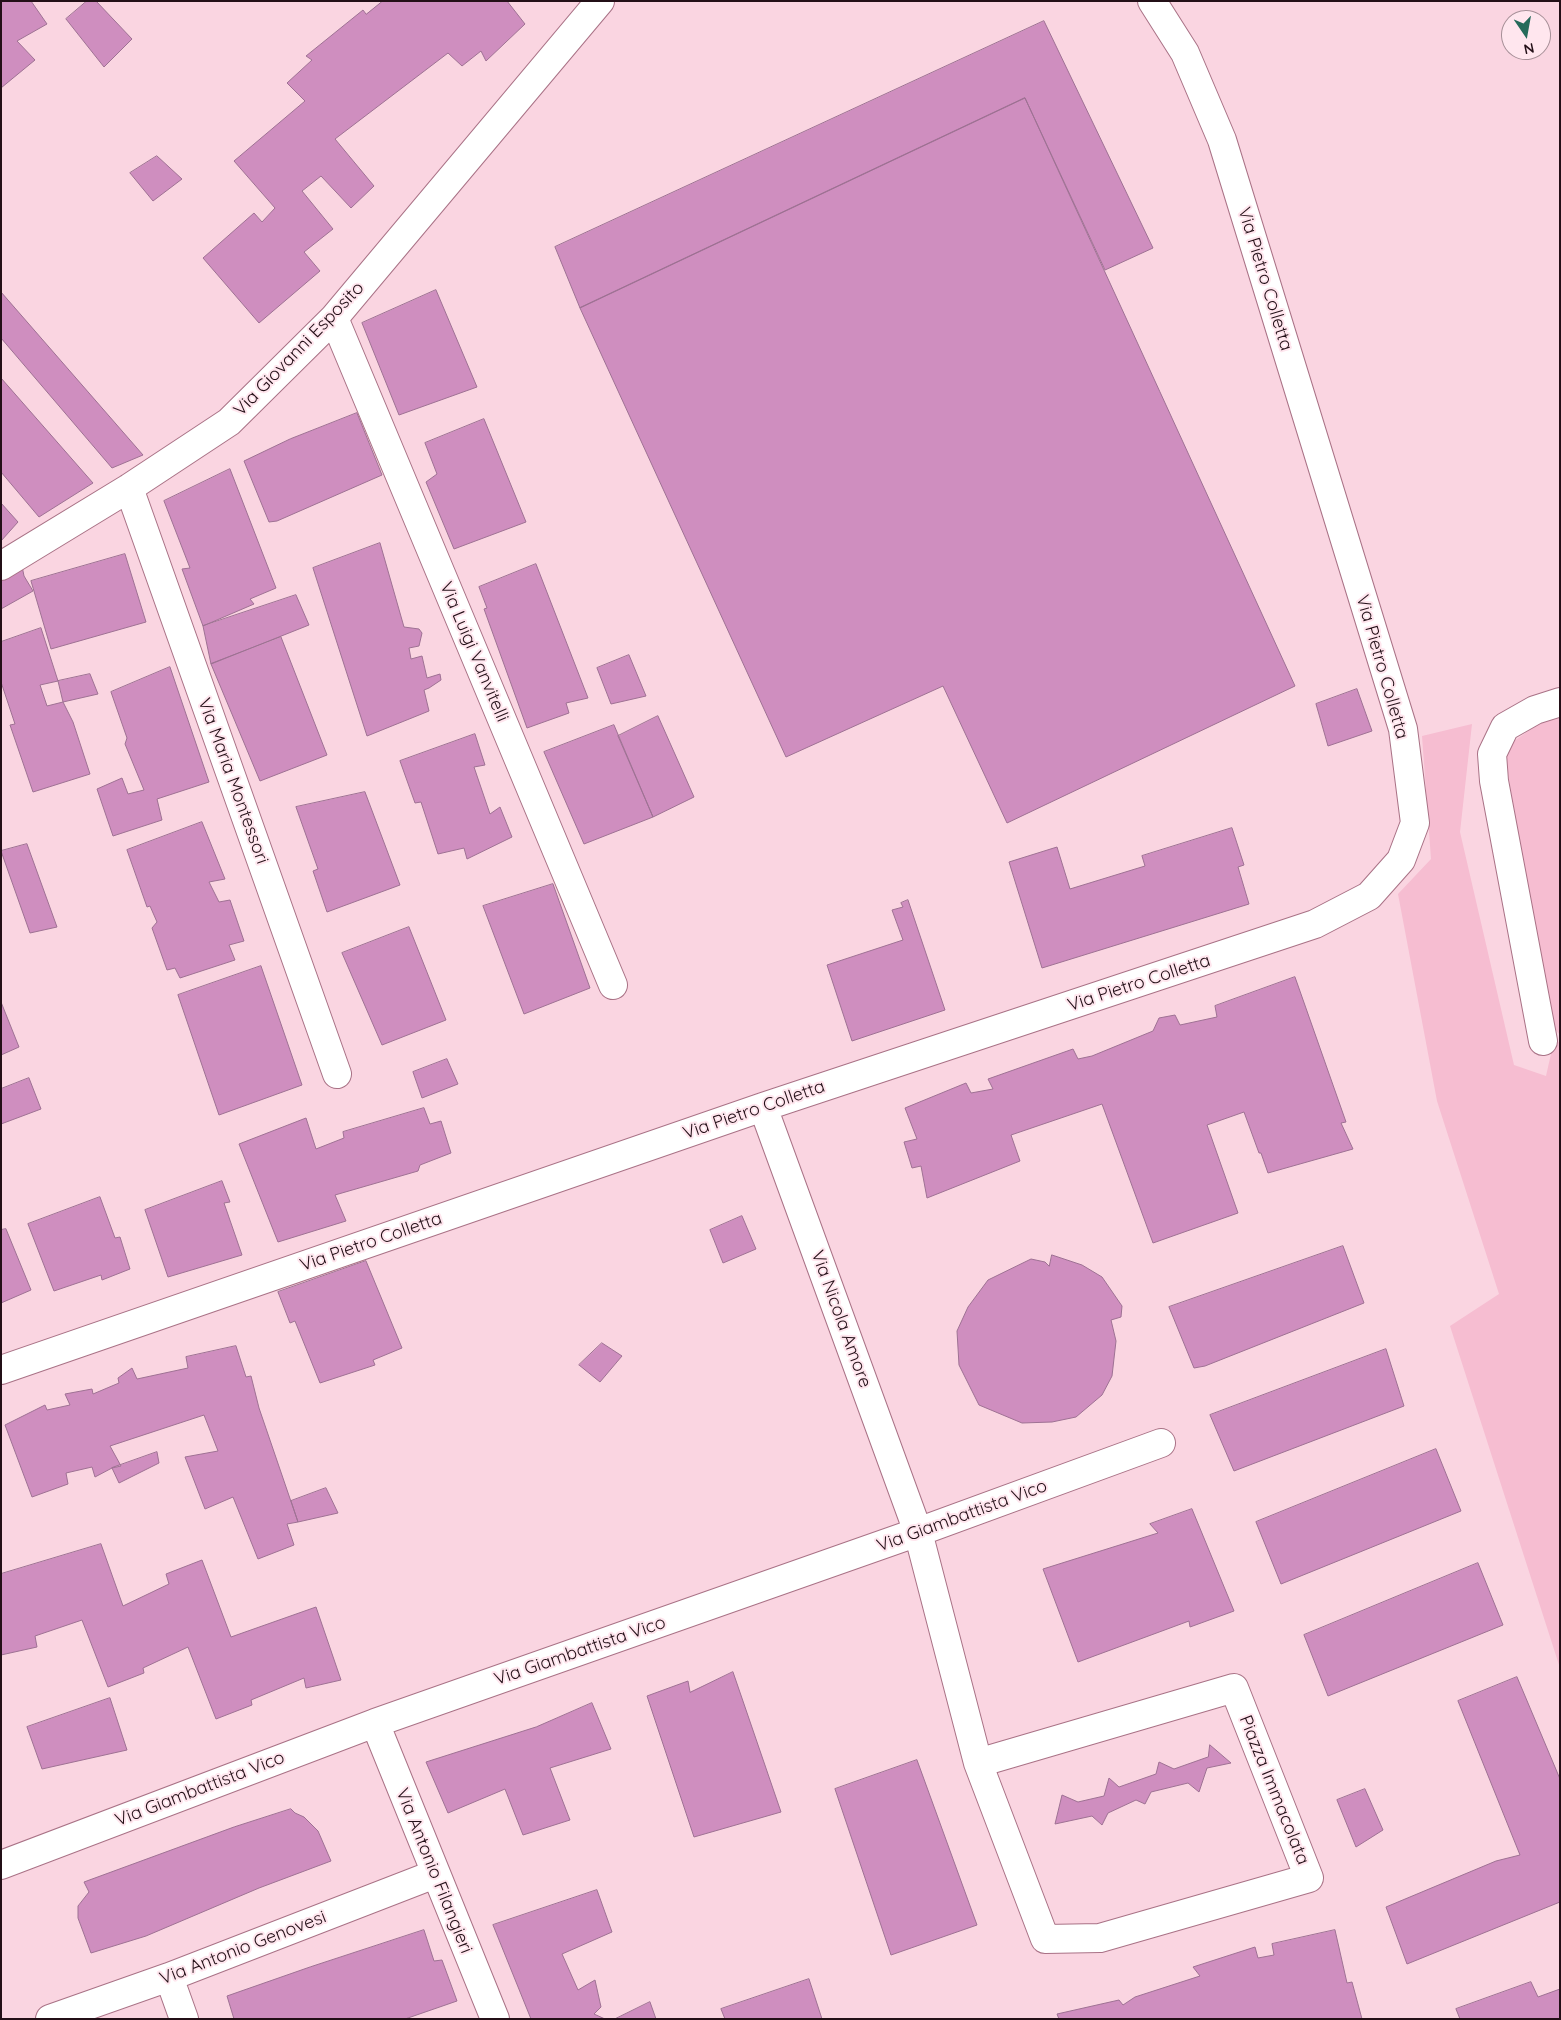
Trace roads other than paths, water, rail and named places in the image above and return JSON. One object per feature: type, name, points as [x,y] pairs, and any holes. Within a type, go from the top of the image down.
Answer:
[{"type":"street","name":"Via Giovanni Esposito","points":[[1,566],[129,488],[228,422],[334,318],[600,1]]},
{"type":"street","name":"Via Pietro Colletta","points":[[1,1370],[763,1107],[1315,924],[1369,896],[1401,860],[1415,823],[1403,729],[1222,140],[1185,53],[1152,1]]},
{"type":"street","name":"Via Luigi Vanvitelli","points":[[334,318],[613,985]]},
{"type":"street","name":"Via Maria Montessori","points":[[129,488],[337,1074]]},
{"type":"street","points":[[1543,1041],[1494,780],[1492,754],[1505,727],[1535,710],[1560,702]]},
{"type":"street","name":"Via Nicola Amore","points":[[763,1107],[918,1532]]},
{"type":"street","name":"Via Giambattista Vico","points":[[1,1865],[375,1723],[918,1532],[1161,1443]]},
{"type":"street","name":"Piazza Immacolata","points":[[918,1532],[978,1763],[1045,1939],[1100,1938],[1309,1878],[1234,1688],[978,1763]]},
{"type":"street","name":"Via Antonio Filangieri","points":[[375,1723],[495,2019]]},
{"type":"street","name":"Via Antonio Genovesi","points":[[50,2019],[168,1977],[435,1874]]},
{"type":"street","points":[[168,1977],[184,2019]]}]
